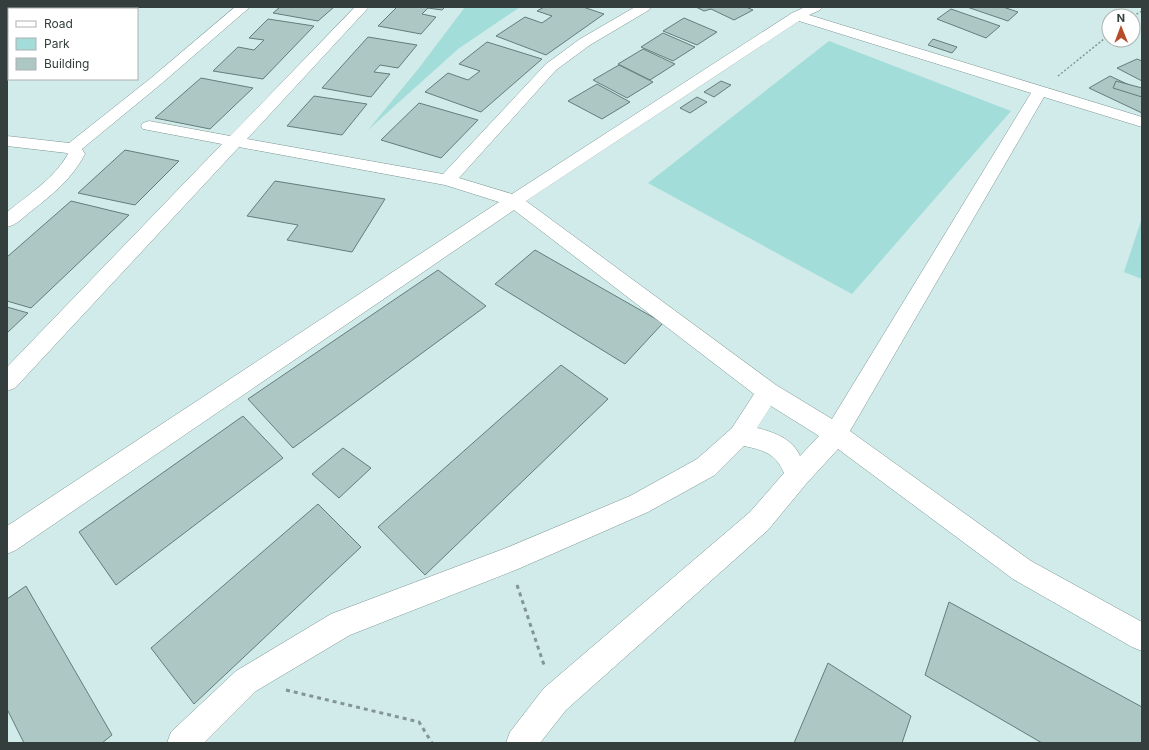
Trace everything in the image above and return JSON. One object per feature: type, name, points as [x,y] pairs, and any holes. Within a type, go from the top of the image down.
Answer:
[{"type":"street","points":[[72,148],[156,81],[243,7]]},
{"type":"street","points":[[7,382],[362,7]]},
{"type":"street","points":[[447,180],[552,67],[585,42],[644,7]]},
{"type":"street","points":[[7,541],[514,201],[797,16],[815,7]]},
{"type":"street","points":[[797,16],[1142,122]]},
{"type":"street","points":[[521,743],[555,699],[760,522],[797,476],[836,434],[1040,90]]},
{"type":"street","points":[[149,126],[235,140],[447,180],[514,201],[768,392],[836,434],[1022,570],[1142,637]]},
{"type":"street","points":[[7,141],[72,148],[77,154],[72,164],[58,180],[7,221]]},
{"type":"street","points":[[182,743],[246,681],[341,624],[509,560],[639,504],[706,467],[740,435],[768,392]]},
{"type":"street","points":[[740,435],[768,441],[788,455],[797,476]]},
{"type":"path","points":[[1040,90],[1101,41]]},
{"type":"path","points":[[509,560],[555,699]]},
{"type":"path","points":[[246,681],[420,722],[432,743]]},
{"type":"green space","points":[[465,7],[520,7],[458,49],[368,130],[419,68]]},
{"type":"green space","points":[[829,41],[1011,111],[852,294],[648,183]]},
{"type":"green space","points":[[1142,218],[1142,279],[1124,272]]},
{"type":"building","points":[[280,7],[334,7],[318,21],[273,13]]},
{"type":"building","points":[[397,7],[445,7],[442,10],[428,8],[422,14],[436,17],[421,34],[378,26]]},
{"type":"building","points":[[544,7],[583,7],[604,14],[546,55],[496,36],[525,17],[542,23],[552,16],[537,11]]},
{"type":"building","points":[[696,7],[746,7],[753,10],[734,20],[711,9],[704,11]]},
{"type":"building","points":[[967,7],[1003,7],[1018,12],[1008,21]]},
{"type":"building","points":[[951,9],[1000,26],[986,38],[937,19]]},
{"type":"building","points":[[684,18],[717,32],[697,45],[663,31]]},
{"type":"building","points":[[268,19],[314,26],[263,79],[213,71],[238,47],[254,50],[264,40],[249,38]]},
{"type":"building","points":[[663,33],[695,47],[673,61],[641,47]]},
{"type":"building","points":[[368,37],[417,45],[398,68],[380,65],[374,72],[390,74],[371,97],[322,88]]},
{"type":"building","points":[[933,39],[957,47],[952,53],[928,45]]},
{"type":"building","points":[[487,42],[542,59],[481,112],[425,92],[448,73],[468,80],[480,71],[459,64]]},
{"type":"building","points":[[643,49],[675,64],[650,80],[618,64]]},
{"type":"building","points":[[1137,59],[1142,61],[1142,81],[1117,68]]},
{"type":"building","points":[[619,65],[653,82],[627,98],[593,80]]},
{"type":"building","points":[[1110,76],[1142,91],[1142,113],[1089,88]]},
{"type":"building","points":[[201,78],[253,88],[210,129],[155,118]]},
{"type":"building","points":[[721,81],[731,85],[714,97],[704,92]]},
{"type":"building","points":[[1116,81],[1142,88],[1142,97],[1113,88]]},
{"type":"building","points":[[597,84],[630,102],[602,119],[568,101]]},
{"type":"building","points":[[314,96],[367,104],[342,135],[287,126]]},
{"type":"building","points":[[697,97],[707,102],[690,113],[680,108]]},
{"type":"building","points":[[419,103],[478,120],[441,158],[381,140]]},
{"type":"building","points":[[125,150],[179,161],[135,205],[78,193]]},
{"type":"building","points":[[275,181],[385,199],[352,252],[287,240],[298,225],[247,216]]},
{"type":"building","points":[[71,201],[129,215],[31,308],[7,301],[7,257]]},
{"type":"building","points":[[535,250],[663,323],[625,364],[495,284]]},
{"type":"building","points":[[438,270],[486,306],[293,448],[248,399]]},
{"type":"building","points":[[7,307],[28,313],[7,333]]},
{"type":"building","points":[[561,365],[608,399],[425,575],[378,527]]},
{"type":"building","points":[[243,416],[283,458],[116,585],[79,532]]},
{"type":"building","points":[[343,448],[371,468],[339,498],[312,474]]},
{"type":"building","points":[[318,504],[361,547],[194,704],[151,648]]},
{"type":"building","points":[[26,586],[112,735],[102,743],[24,743],[7,709],[7,599]]},
{"type":"building","points":[[949,602],[1142,707],[1142,743],[1042,743],[925,675]]},
{"type":"building","points":[[828,663],[911,716],[902,743],[794,743]]}]
